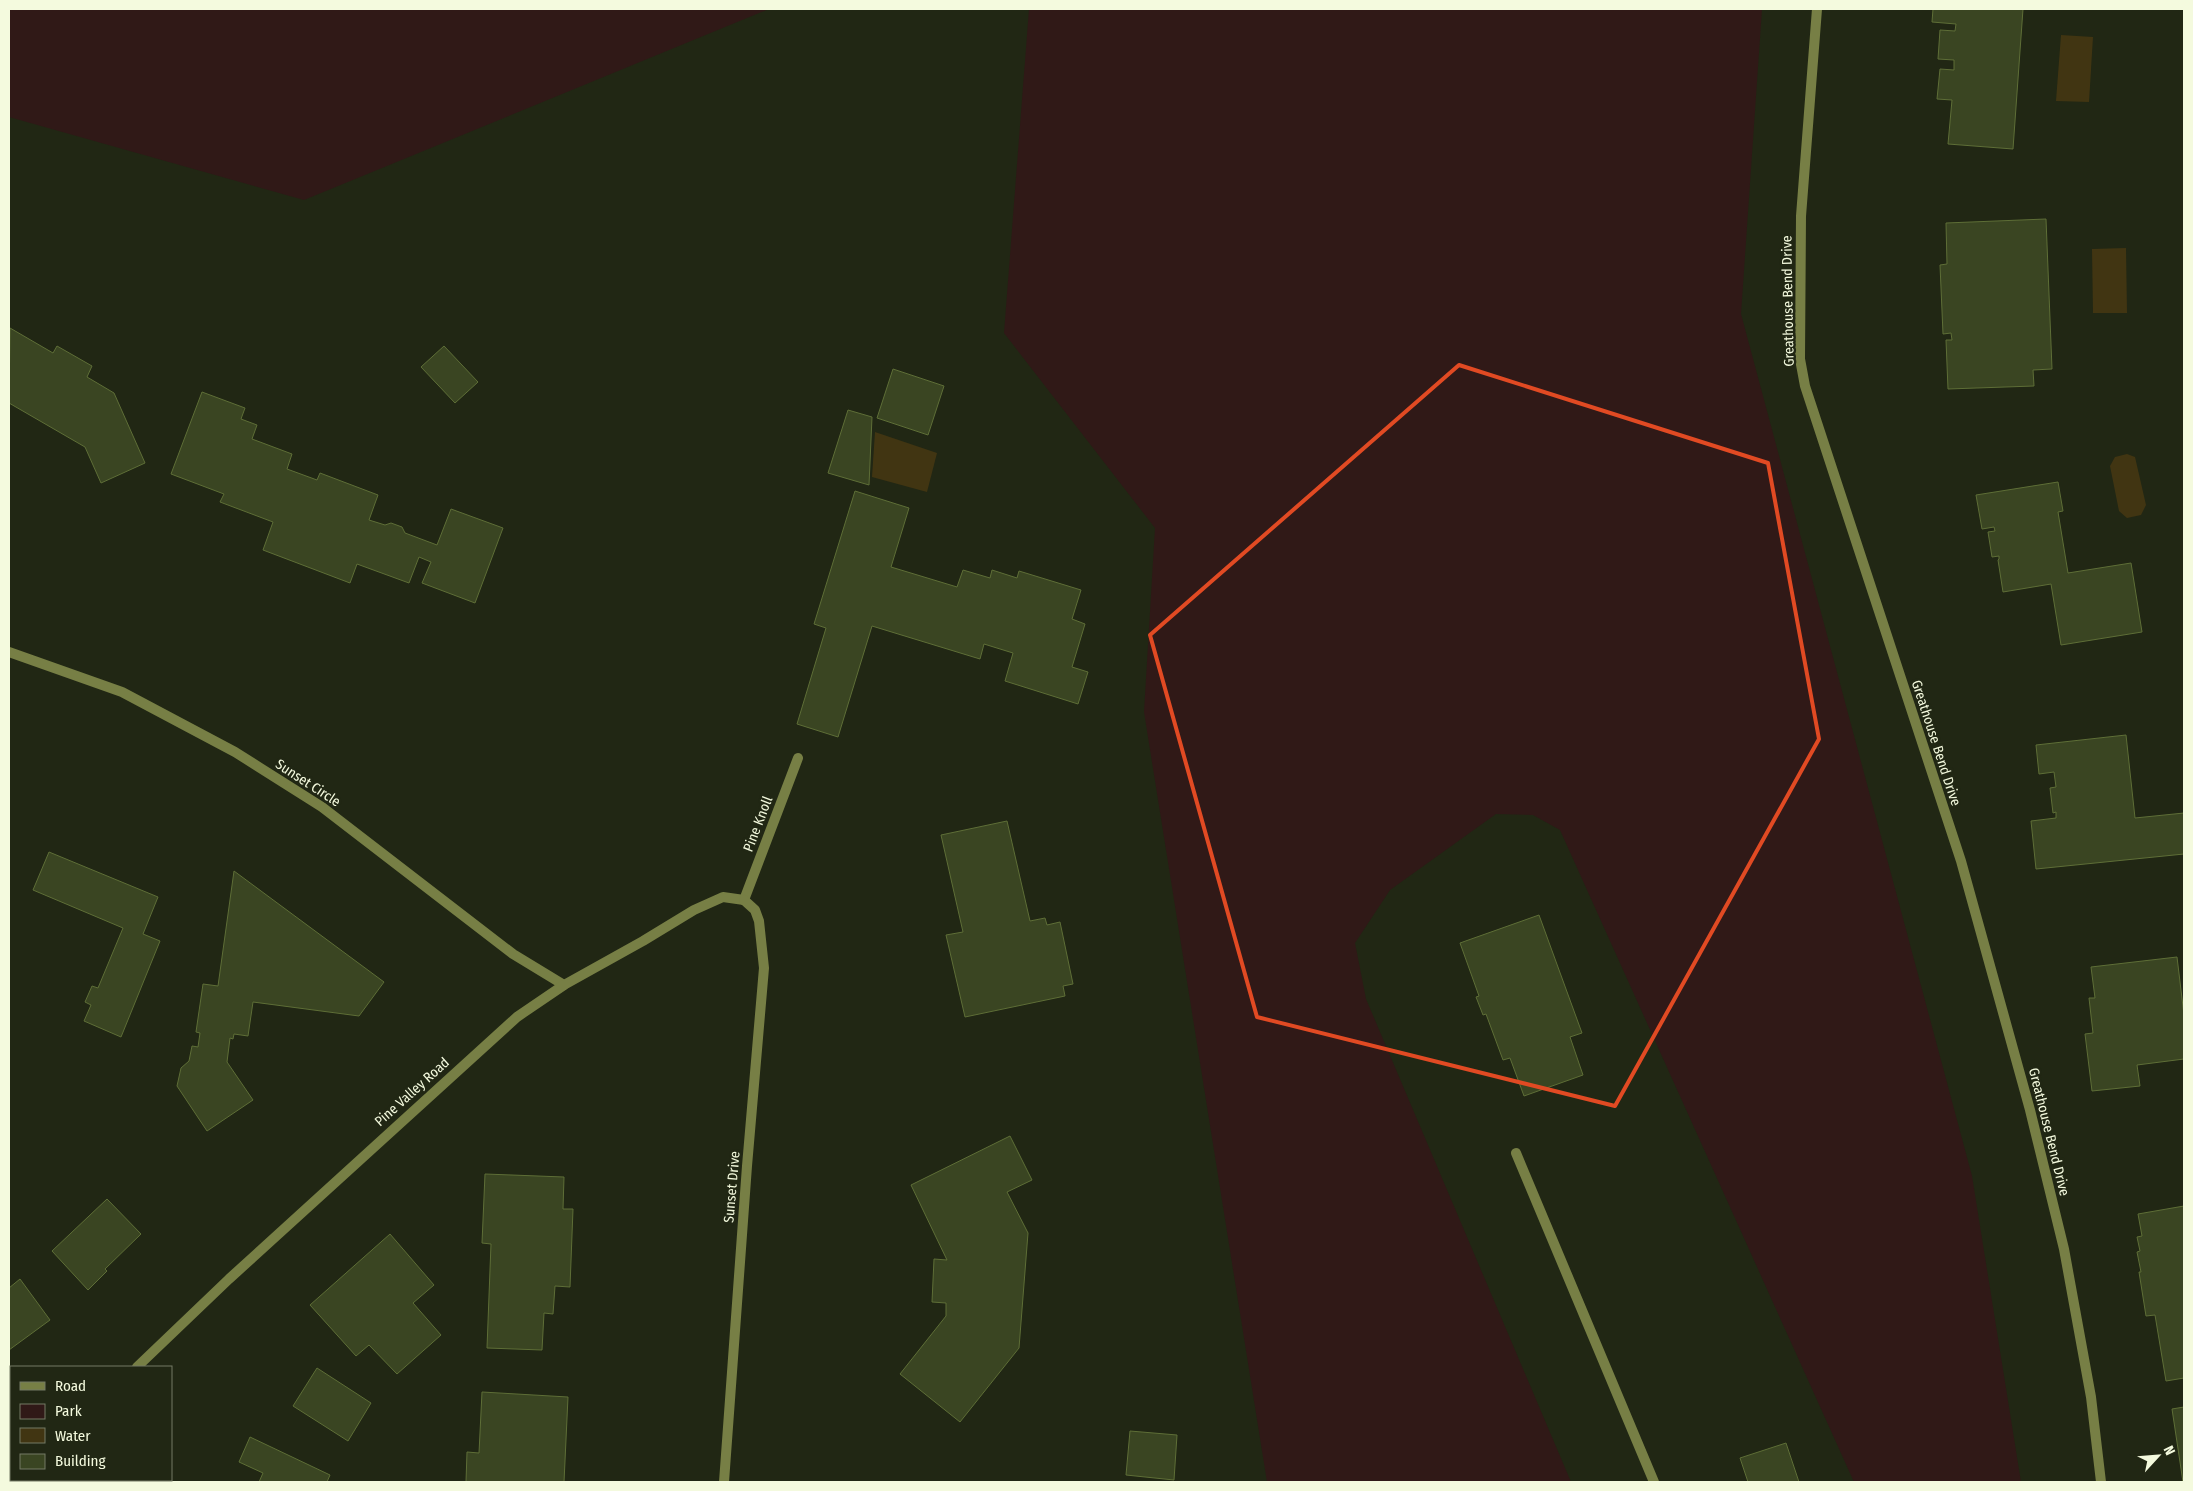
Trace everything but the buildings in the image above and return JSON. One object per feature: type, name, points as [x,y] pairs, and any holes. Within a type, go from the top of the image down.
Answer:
[{"type":"street","name":"Greathouse Bend Drive","points":[[1816,9],[1801,216],[1800,359],[1805,386],[1961,862],[2030,1110],[2067,1268],[2091,1397],[2101,1482]]},
{"type":"street","name":"Sunset Circle","points":[[9,652],[122,692],[235,752],[322,807],[513,954],[564,985]]},
{"type":"street","name":"Pine Knoll","points":[[744,900],[798,758]]},
{"type":"street","name":"Pine Valley Road","points":[[138,1366],[229,1278],[517,1017],[564,985],[694,910],[723,897],[744,900]]},
{"type":"street","name":"Sunset Drive","points":[[724,1482],[747,1166],[764,968],[759,921],[755,910],[744,900]]},
{"type":"street","points":[[1516,1153],[1654,1482]]},
{"type":"highlighted area","points":[[1459,365],[1768,463],[1819,739],[1615,1106],[1257,1017],[1150,635]]},
{"type":"green space","points":[[9,9],[769,9],[304,200],[9,117]]},
{"type":"green space","points":[[1029,9],[1762,9],[1741,314],[1972,1176],[2021,1482],[1854,1482],[1560,830],[1533,815],[1496,814],[1390,890],[1355,943],[1366,999],[1571,1482],[1267,1482],[1144,712],[1155,528],[1004,333]]},
{"type":"water","points":[[2061,35],[2093,37],[2089,102],[2056,101]]},
{"type":"water","points":[[2126,248],[2127,313],[2093,313],[2092,249]]},
{"type":"water","points":[[875,432],[937,453],[927,492],[872,477]]},
{"type":"water","points":[[2127,454],[2135,457],[2146,505],[2141,515],[2127,518],[2119,511],[2110,466],[2115,457]]}]
